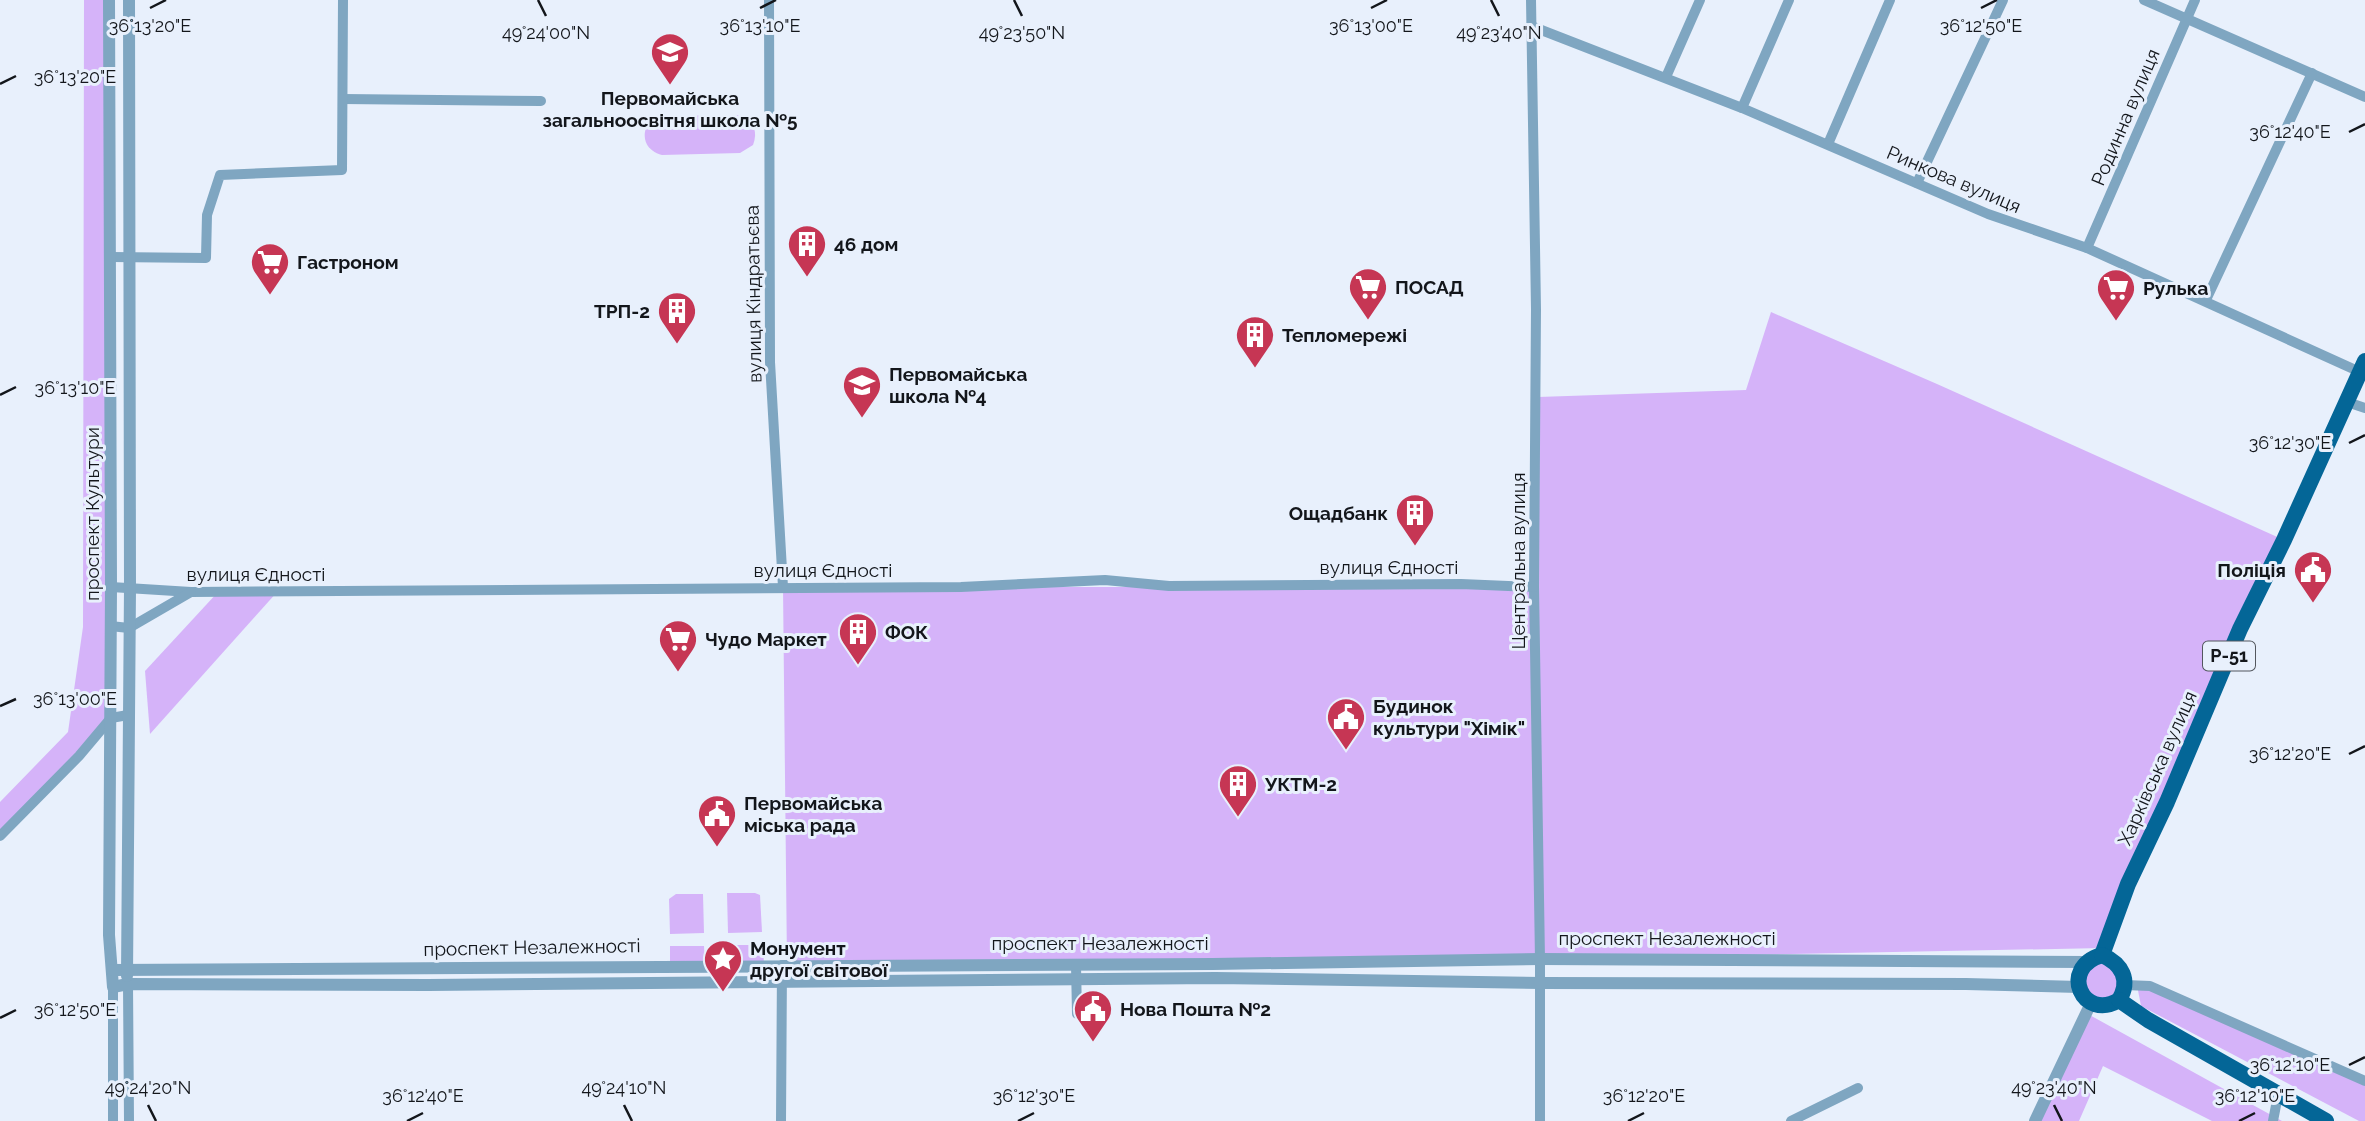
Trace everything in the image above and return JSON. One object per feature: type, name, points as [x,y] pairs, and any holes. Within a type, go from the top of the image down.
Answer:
[{"type":"main road","name":"Харківська вулиця","points":[[2079,987],[2080,972],[2094,959],[2167,803],[2240,629],[2362,367]]},
{"type":"main road","points":[[2094,959],[2112,960],[2122,970],[2122,993],[2148,1020],[2326,1121]]},
{"type":"main road","points":[[2079,987],[2084,998],[2103,1006],[2122,993]]},
{"type":"street","name":"проспект Культури","points":[[109,0],[109,935],[113,987]]},
{"type":"street","name":"проспект Культури","points":[[128,984],[131,256],[129,0]]},
{"type":"street","points":[[111,257],[206,258],[207,215],[220,175],[342,170],[343,0]]},
{"type":"street","name":"вулиця Кіндратьєва","points":[[769,0],[770,362],[783,587]]},
{"type":"street","name":"Центральна вулиця","points":[[1531,0],[1536,309],[1534,587],[1541,959],[1540,1121]]},
{"type":"street","points":[[1666,77],[1700,0]]},
{"type":"street","points":[[1742,108],[1789,0]]},
{"type":"street","points":[[1828,144],[1890,0]]},
{"type":"street","points":[[1917,183],[2003,0]]},
{"type":"street","points":[[2144,0],[2365,97]]},
{"type":"street","name":"Родинна вулиця","points":[[2087,248],[2195,0]]},
{"type":"street","name":"Ринкова вулиця","points":[[1531,26],[1742,108],[1988,214],[2087,248],[2362,367]]},
{"type":"street","points":[[2206,300],[2312,73]]},
{"type":"street","points":[[342,99],[541,101]]},
{"type":"street","points":[[2347,402],[2365,408]]},
{"type":"street","name":"вулиця Єдності","points":[[111,587],[191,592],[961,587],[1105,579],[1169,586],[1461,584],[1534,587]]},
{"type":"street","points":[[110,626],[129,628],[191,592]]},
{"type":"street","points":[[0,836],[79,756],[111,718],[128,715]]},
{"type":"street","name":"проспект Незалежності","points":[[113,987],[128,984],[341,976],[785,965],[1076,965],[1541,959],[2094,959]]},
{"type":"street","points":[[781,1121],[782,981],[785,965]]},
{"type":"street","points":[[1076,965],[1077,1014],[1104,1014]]},
{"type":"street","name":"проспект Незалежності","points":[[113,970],[127,968],[341,976],[428,985],[1215,978],[2079,987]]},
{"type":"street","points":[[128,984],[129,1121]]},
{"type":"street","points":[[2122,993],[2150,986],[2365,1081]]},
{"type":"street","points":[[113,987],[113,1121]]},
{"type":"street","points":[[2035,1121],[2091,1003]]},
{"type":"street","points":[[112,1030],[129,1030]]},
{"type":"street","points":[[1791,1121],[1858,1088]]},
{"type":"street","points":[[2273,1121],[2278,1094]]},
{"type":"shaded area","points":[[84,0],[109,0],[111,718],[0,836],[0,802],[68,732],[83,627]]},
{"type":"shaded area","points":[[742,115],[752,124],[755,136],[753,145],[740,153],[662,155],[652,151],[645,140],[647,125],[664,116]]},
{"type":"shaded area","points":[[1771,312],[2284,540],[2103,948],[1540,959],[787,965],[783,587],[1533,587],[1538,397],[1746,390]]},
{"type":"shaded area","points":[[278,591],[150,734],[145,671],[218,592]]},
{"type":"shaded area","points":[[727,893],[760,895],[762,932],[728,933]]},
{"type":"shaded area","points":[[676,894],[703,894],[704,933],[670,934],[669,899]]},
{"type":"shaded area","points":[[729,945],[763,945],[764,965],[729,966]]},
{"type":"shaded area","points":[[670,946],[704,946],[705,966],[670,967]]},
{"type":"shaded area","points":[[2102,955],[2125,980],[2103,1006],[2078,980]]},
{"type":"shaded area","points":[[2137,985],[2365,1081],[2365,1121],[2359,1121],[2141,1006]]},
{"type":"shaded area","points":[[2086,1013],[2282,1121],[2212,1121],[2103,1066],[2079,1121],[2035,1121]]},
{"type":"place","name":"Первомайська загальноосвітня школа №5","points":[[670,86]]},
{"type":"place","name":"46 дом","points":[[807,278]]},
{"type":"place","name":"Гастроном","points":[[270,296]]},
{"type":"place","name":"ПОСАД","points":[[1368,321]]},
{"type":"place","name":"Рулька","points":[[2116,322]]},
{"type":"place","name":"ТРП-2","points":[[677,345]]},
{"type":"place","name":"Тепломережі","points":[[1255,369]]},
{"type":"place","name":"Первомайська школа №4","points":[[862,419]]},
{"type":"place","name":"Ощадбанк","points":[[1415,547]]},
{"type":"place","name":"Поліція","points":[[2313,604]]},
{"type":"place","name":"ФОК","points":[[858,666]]},
{"type":"place","name":"Чудо Маркет","points":[[678,673]]},
{"type":"place","name":"Будинок культури \"Хімік\"","points":[[1346,751]]},
{"type":"place","name":"УКТМ-2","points":[[1238,818]]},
{"type":"place","name":"Первомайська мiська рада","points":[[717,848]]},
{"type":"place","name":"Монумент другої світової","points":[[723,993]]},
{"type":"place","name":"Нова Пошта №2","points":[[1093,1043]]}]
